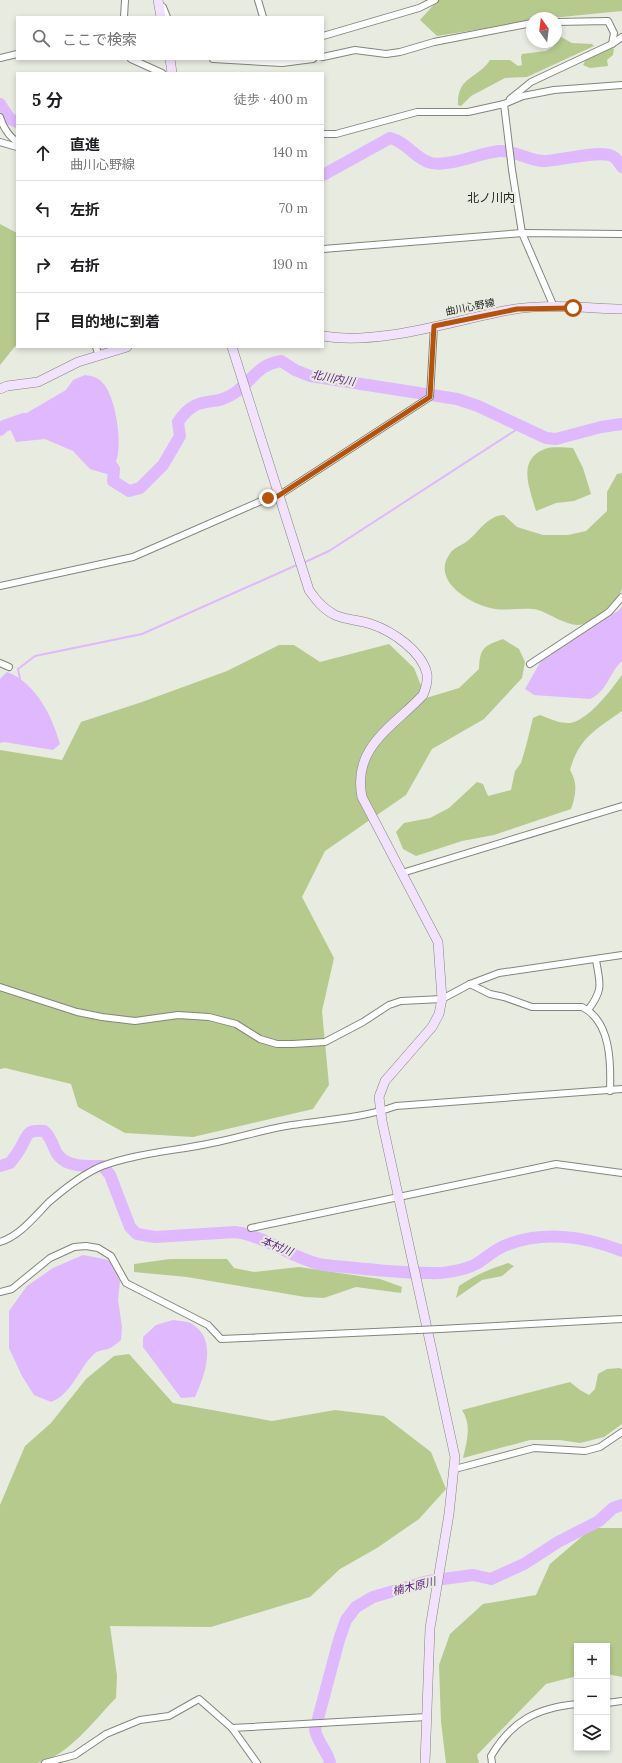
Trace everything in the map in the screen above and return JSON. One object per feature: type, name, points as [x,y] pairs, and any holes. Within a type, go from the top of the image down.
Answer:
[{"type":"street","points":[[124,16],[125,0]]},
{"type":"street","points":[[258,0],[263,16]]},
{"type":"street","points":[[324,36],[419,8],[435,0]]},
{"type":"street","points":[[158,3],[161,16]]},
{"type":"street","points":[[158,3],[163,7],[167,16]]},
{"type":"street","points":[[562,22],[603,19],[608,21],[614,33],[612,44]]},
{"type":"street","points":[[324,57],[360,49],[386,54],[400,52],[434,42],[526,24]]},
{"type":"street","points":[[504,104],[530,82],[612,44],[622,37]]},
{"type":"street","points":[[0,58],[16,54]]},
{"type":"street","points":[[133,60],[160,72]]},
{"type":"street","points":[[170,60],[172,72]]},
{"type":"street","points":[[324,134],[336,134],[417,112],[468,112],[504,104],[523,96],[554,90],[622,85]]},
{"type":"street","points":[[504,104],[522,233],[554,307]]},
{"type":"street","points":[[0,117],[9,134],[16,141]]},
{"type":"street","points":[[0,142],[16,147]]},
{"type":"street","points":[[324,249],[522,233],[622,234]]},
{"type":"street","name":"曲川心野線","points":[[324,336],[359,339],[434,326],[517,309],[554,307],[622,309]]},
{"type":"street","points":[[0,586],[133,556],[268,498],[278,496],[430,397],[434,326]]},
{"type":"street","points":[[96,348],[99,356]]},
{"type":"street","points":[[0,389],[7,386],[38,382],[78,362],[124,348]]},
{"type":"street","points":[[232,348],[278,496],[309,590],[316,602],[336,615],[371,624],[390,633],[414,653],[422,662],[427,674],[427,685],[423,695],[367,751],[360,773],[359,785],[362,797],[438,942],[442,999],[439,1014],[432,1027],[385,1081],[379,1097],[399,1198],[452,1444],[455,1470],[450,1514],[430,1628],[425,1763]]},
{"type":"street","points":[[530,664],[609,612],[622,597]]},
{"type":"street","points":[[0,664],[9,667]]},
{"type":"street","points":[[402,873],[622,806]]},
{"type":"street","points":[[0,987],[77,1012],[102,1017],[135,1021],[178,1015],[209,1017],[236,1024],[260,1039],[277,1044],[289,1044],[325,1042],[363,1022],[389,1005],[401,1001],[442,999],[470,984],[499,973],[622,955]]},
{"type":"street","points":[[588,1010],[598,997],[600,989],[596,960]]},
{"type":"street","points":[[470,984],[490,994],[532,1006],[582,1007],[588,1010],[607,1040],[610,1062],[610,1091]]},
{"type":"street","points":[[0,1242],[8,1240],[20,1231],[51,1201],[75,1182],[100,1167],[124,1159],[212,1143],[284,1126],[381,1112],[396,1106],[446,1101],[622,1089]]},
{"type":"street","points":[[251,1228],[556,1164],[622,1173]]},
{"type":"street","points":[[0,1292],[12,1289],[50,1258],[74,1247],[86,1246],[98,1248],[111,1256],[126,1283],[208,1325],[221,1339],[622,1319]]},
{"type":"street","points":[[455,1470],[534,1448],[585,1451],[600,1447],[622,1432]]},
{"type":"street","points":[[45,1763],[75,1755],[106,1734],[140,1720],[169,1716],[199,1699],[232,1728],[257,1763]]},
{"type":"street","points":[[610,1703],[622,1701]]},
{"type":"street","points":[[492,1763],[491,1756],[502,1738],[524,1719],[554,1706],[574,1704]]},
{"type":"street","points":[[232,1728],[427,1717]]},
{"type":"green space","points":[[438,0],[622,0],[622,11],[562,17],[562,12],[526,12],[526,22],[437,36],[420,20]]},
{"type":"green space","points":[[562,38],[572,43],[592,44],[594,46],[527,77],[505,78],[471,96],[461,106],[458,105],[461,88],[490,60],[510,60],[518,66],[522,65],[522,54],[546,51],[551,48],[562,48]]},
{"type":"green space","points":[[611,47],[614,49],[613,55],[607,60],[608,66],[590,68],[583,65],[587,58]]},
{"type":"green space","points":[[0,224],[16,232],[16,345],[0,365]]},
{"type":"green space","points":[[548,448],[573,448],[583,468],[591,494],[574,501],[556,503],[536,511],[527,476],[531,460],[536,454]]},
{"type":"green space","points":[[622,473],[622,588],[616,599],[596,617],[583,624],[577,625],[567,623],[538,610],[495,609],[486,607],[466,598],[450,583],[446,574],[445,565],[449,555],[471,538],[492,518],[504,515],[517,527],[543,535],[568,535],[586,531],[607,511],[607,492],[617,474]]},
{"type":"green space","points":[[503,639],[519,649],[525,662],[522,678],[484,719],[432,749],[406,795],[325,851],[302,897],[334,958],[322,1011],[329,1085],[313,1109],[193,1137],[125,1133],[78,1107],[71,1084],[5,1068],[0,1069],[0,750],[62,760],[81,722],[142,702],[227,671],[279,645],[294,645],[320,662],[389,644],[414,668],[426,698],[459,688],[479,669],[480,656],[484,648]]},
{"type":"green space","points":[[622,675],[622,711],[596,730],[583,742],[574,759],[570,770],[575,784],[574,799],[571,809],[494,835],[462,841],[416,856],[403,849],[396,832],[404,823],[430,818],[449,808],[477,782],[483,784],[488,796],[511,790],[515,771],[521,763],[533,718],[540,715],[562,723],[577,721],[599,704]]},
{"type":"green space","points":[[170,1259],[227,1259],[234,1268],[254,1272],[299,1267],[380,1279],[402,1287],[401,1293],[356,1287],[324,1298],[305,1297],[187,1277],[134,1272],[134,1264]]},
{"type":"green space","points":[[508,1263],[514,1266],[502,1276],[482,1280],[456,1298],[459,1286],[483,1273]]},
{"type":"green space","points":[[129,1354],[173,1403],[272,1421],[335,1410],[384,1416],[431,1452],[446,1489],[419,1519],[377,1548],[340,1569],[310,1597],[211,1627],[110,1626],[117,1676],[116,1698],[80,1736],[59,1753],[37,1763],[0,1763],[0,1505],[25,1446],[51,1423],[86,1379],[114,1356]]},
{"type":"green space","points":[[607,1369],[622,1369],[622,1424],[604,1437],[580,1443],[560,1440],[530,1440],[463,1458],[468,1427],[462,1410],[570,1382],[589,1395],[595,1389],[598,1374]]},
{"type":"green space","points":[[592,1528],[622,1528],[622,1677],[610,1675],[610,1643],[574,1643],[574,1677],[546,1684],[477,1755],[479,1763],[446,1763],[441,1722],[439,1665],[450,1634],[483,1604],[536,1595],[550,1564]]},
{"type":"shaded area","points":[[85,375],[92,376],[102,382],[107,388],[114,406],[118,427],[119,446],[117,459],[110,475],[90,469],[73,451],[45,439],[16,442],[8,424],[66,390],[73,380]]},
{"type":"shaded area","points":[[622,607],[622,661],[596,696],[590,699],[534,695],[525,689],[541,661],[585,630],[618,611]]},
{"type":"shaded area","points":[[7,672],[17,677],[34,692],[47,712],[57,733],[60,744],[53,750],[4,742],[0,743],[0,679]]},
{"type":"shaded area","points":[[83,1255],[109,1260],[120,1281],[118,1300],[122,1327],[121,1340],[110,1348],[98,1351],[94,1354],[88,1360],[70,1387],[51,1402],[34,1395],[22,1376],[9,1348],[9,1311],[27,1286],[53,1268]]},
{"type":"shaded area","points":[[173,1320],[192,1324],[200,1331],[205,1339],[207,1358],[202,1379],[195,1397],[181,1398],[143,1347],[143,1337],[156,1325]]},
{"type":"waterway","points":[[0,104],[10,119],[16,122]]},
{"type":"waterway","points":[[324,174],[390,138],[401,143],[420,158],[431,163],[447,163],[491,152],[505,151],[540,161],[606,154],[615,158],[622,167]]},
{"type":"waterway","name":"北川内川","points":[[104,456],[114,469],[113,481],[129,491],[140,488],[163,465],[180,436],[178,422],[185,413],[192,407],[199,404],[228,397],[242,387],[261,369],[281,361],[295,370],[310,376],[457,399],[478,406],[546,438],[556,439],[601,427],[622,424]]},
{"type":"waterway","name":"北川内川","points":[[0,430],[4,426],[24,419]]},
{"type":"waterway","points":[[303,563],[329,551],[522,426]]},
{"type":"waterway","points":[[20,679],[18,669],[35,656],[142,634],[299,564]]},
{"type":"waterway","name":"本村川","points":[[0,1166],[10,1163],[29,1133],[34,1131],[44,1131],[49,1137],[58,1155],[67,1162],[79,1165],[103,1166],[110,1175],[130,1227],[137,1234],[155,1237],[235,1232],[257,1238],[308,1261],[326,1265],[399,1272],[448,1272],[460,1270],[476,1264],[504,1246],[518,1241],[548,1237],[578,1239],[622,1251]]},
{"type":"waterway","name":"楠木原川","points":[[330,1763],[315,1730],[339,1640],[346,1620],[356,1607],[373,1597],[428,1581],[473,1575],[491,1579],[524,1564],[558,1542],[599,1521],[613,1508],[622,1505]]},
{"type":"district","name":"北ノ川内","points":[[491,197]]},
{"type":"route","points":[[268,498],[278,496],[430,397],[434,326],[517,309],[554,307],[573,308]]}]
